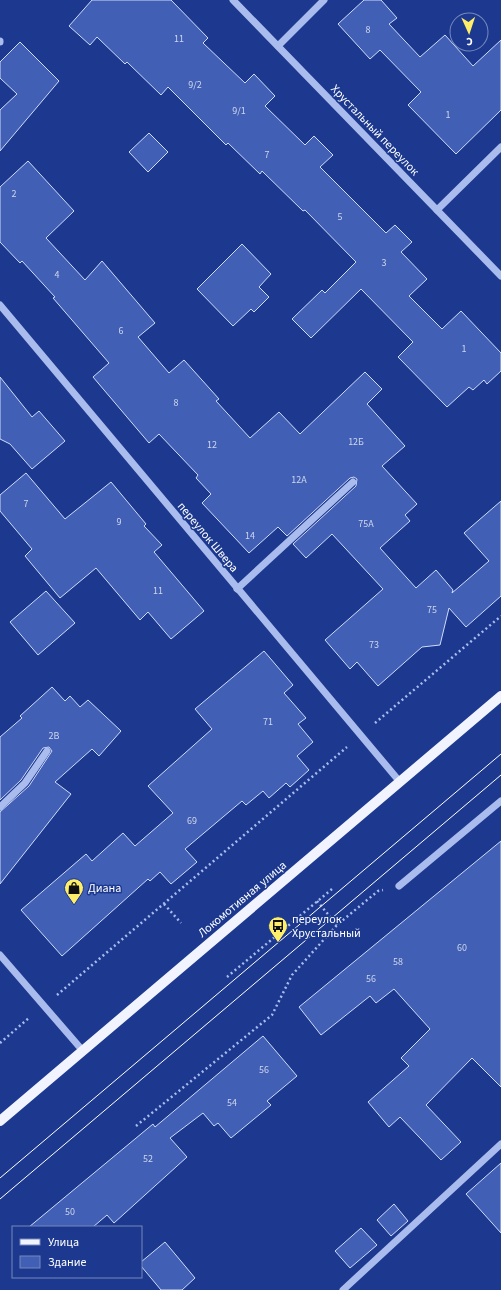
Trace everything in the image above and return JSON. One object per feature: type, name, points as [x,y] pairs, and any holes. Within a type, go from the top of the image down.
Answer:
[{"type":"main road","name":"Локомотивная улица","points":[[1,1119],[501,696]]},
{"type":"street","name":"Хрустальный переулок","points":[[233,0],[501,276]]},
{"type":"street","points":[[278,46],[324,0]]},
{"type":"street","points":[[437,210],[501,148]]},
{"type":"street","name":"переулок Швера","points":[[0,305],[400,782]]},
{"type":"street","points":[[237,589],[353,482]]},
{"type":"street","points":[[0,807],[25,783],[47,751]]},
{"type":"street","points":[[399,886],[501,801]]},
{"type":"street","points":[[0,954],[83,1051]]},
{"type":"street","points":[[343,1290],[501,1144]]},
{"type":"path","points":[[0,1043],[501,616]]},
{"type":"path","points":[[136,1126],[272,1015],[292,976],[337,926],[378,891],[399,886]]},
{"type":"path","points":[[227,978],[332,889]]},
{"type":"path","points":[[317,901],[337,926]]},
{"type":"path","points":[[164,904],[181,923]]},
{"type":"building","points":[[92,0],[171,0],[208,38],[203,43],[245,83],[254,74],[275,96],[265,106],[305,145],[314,136],[333,155],[320,167],[386,233],[395,225],[412,242],[401,252],[427,279],[409,296],[442,329],[461,311],[501,353],[501,371],[487,384],[484,380],[473,390],[469,387],[447,407],[398,357],[413,342],[361,289],[311,338],[292,319],[322,290],[325,293],[356,262],[305,210],[303,211],[262,171],[260,174],[228,143],[226,145],[168,87],[161,95],[127,62],[125,64],[97,37],[90,45],[69,26]]},
{"type":"building","points":[[364,0],[381,0],[397,18],[389,24],[420,57],[445,35],[449,39],[449,52],[460,52],[473,66],[501,40],[501,110],[456,154],[408,105],[421,92],[380,50],[370,59],[338,24]]},
{"type":"building","points":[[20,42],[59,81],[0,151],[0,110],[17,94],[0,78],[0,62]]},
{"type":"building","points":[[149,133],[168,152],[148,172],[129,152]]},
{"type":"building","points":[[28,161],[74,211],[46,238],[85,280],[102,261],[155,323],[138,337],[169,373],[184,360],[219,399],[216,401],[250,438],[279,412],[300,434],[365,372],[382,389],[367,404],[405,446],[382,466],[417,504],[405,515],[410,521],[380,548],[416,588],[436,570],[453,590],[452,593],[489,561],[464,533],[501,501],[501,596],[466,627],[449,608],[440,645],[422,647],[378,686],[357,662],[350,669],[325,640],[383,589],[332,534],[306,558],[293,544],[356,486],[357,479],[354,477],[350,478],[287,536],[278,527],[249,553],[202,503],[211,494],[196,478],[198,475],[159,434],[149,443],[93,377],[109,363],[53,298],[55,297],[22,261],[20,263],[0,242],[0,187]]},
{"type":"building","points":[[242,244],[271,274],[259,287],[269,297],[254,312],[251,309],[233,326],[197,289]]},
{"type":"building","points":[[0,377],[32,417],[39,411],[65,441],[32,469],[10,444],[0,439]]},
{"type":"building","points":[[26,473],[65,519],[111,482],[146,524],[144,526],[162,545],[154,552],[204,611],[171,639],[148,612],[140,620],[96,568],[60,598],[25,556],[32,549],[0,511],[0,495]]},
{"type":"building","points":[[46,591],[75,623],[38,655],[10,622]]},
{"type":"building","points":[[264,651],[293,685],[284,693],[306,718],[298,724],[313,742],[297,756],[309,770],[290,787],[286,783],[269,798],[263,791],[246,805],[242,801],[185,849],[197,862],[171,884],[160,872],[150,881],[148,879],[62,956],[21,910],[86,854],[92,861],[123,833],[135,846],[173,813],[148,786],[212,729],[195,709]]},
{"type":"building","points":[[52,687],[65,701],[70,696],[80,707],[88,700],[121,731],[99,756],[92,749],[55,782],[71,794],[0,884],[0,812],[29,786],[52,751],[49,747],[43,748],[21,780],[0,800],[0,737],[22,718],[20,716]]},
{"type":"building","points":[[501,841],[501,1087],[472,1058],[426,1105],[461,1142],[441,1160],[400,1117],[389,1127],[368,1102],[409,1066],[401,1058],[430,1029],[394,989],[376,1003],[370,996],[321,1035],[299,1007]]},
{"type":"building","points":[[263,1036],[297,1076],[267,1101],[271,1105],[231,1138],[218,1123],[214,1126],[203,1113],[170,1138],[187,1157],[114,1223],[107,1215],[94,1226],[30,1226],[153,1124],[155,1127]]},
{"type":"building","points":[[501,1163],[501,1233],[466,1194]]},
{"type":"building","points":[[394,1204],[408,1221],[391,1236],[377,1220]]},
{"type":"building","points":[[361,1228],[377,1245],[350,1268],[335,1251]]},
{"type":"building","points":[[165,1242],[195,1278],[182,1290],[161,1290],[142,1267],[142,1261]]},
{"type":"tram line","points":[[0,1178],[501,754]]},
{"type":"tram line","points":[[0,1199],[501,775]]},
{"type":"place","name":"Диана","points":[[74,905]]},
{"type":"place","name":"переулок Хрустальный","points":[[278,943]]}]
